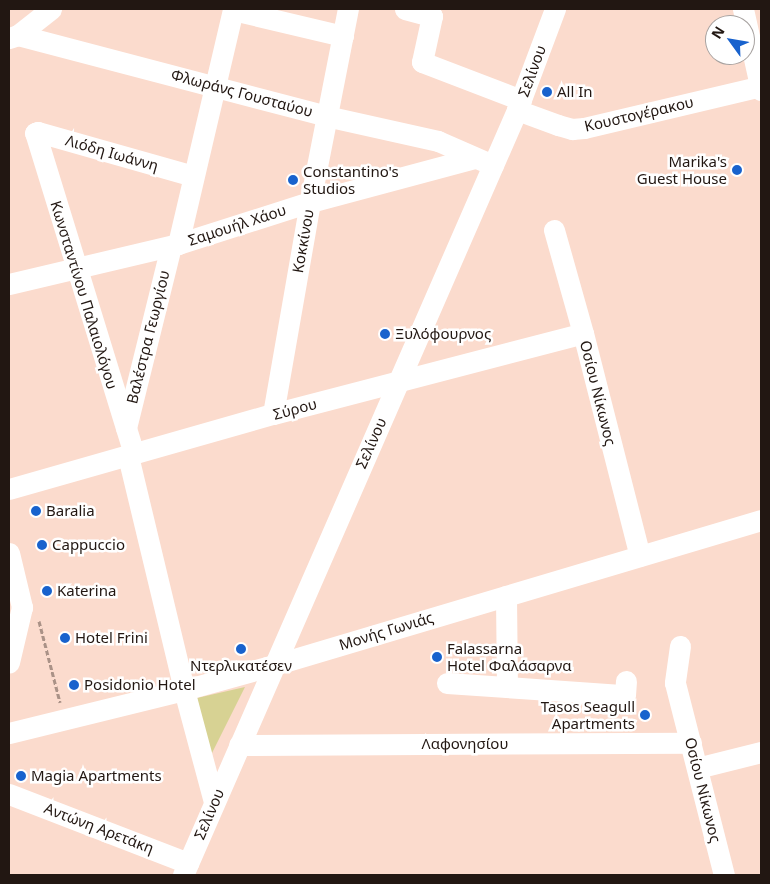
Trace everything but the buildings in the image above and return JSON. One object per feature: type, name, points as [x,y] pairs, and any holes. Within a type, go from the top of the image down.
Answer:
[{"type":"street","points":[[13,37],[51,9]]},
{"type":"street","points":[[233,9],[343,36]]},
{"type":"street","name":"Βαλέστρα Γεωργίου","points":[[126,428],[193,176],[233,9]]},
{"type":"street","name":"Κοκκίνου","points":[[272,414],[326,116],[348,9]]},
{"type":"street","name":"Κουστογέρακου","points":[[405,9],[432,16],[422,62],[519,105],[558,125],[572,129],[584,128],[761,88]]},
{"type":"street","name":"Σελίνου","points":[[186,869],[398,382],[484,162],[519,105],[555,9]]},
{"type":"street","points":[[743,9],[761,88]]},
{"type":"street","name":"Φλωράνς Γουσταύου","points":[[13,37],[214,85],[326,116],[438,141],[484,162]]},
{"type":"street","name":"Λιόδη Ιωάννη","points":[[34,136],[38,132],[193,176]]},
{"type":"street","name":"Κωνσταντίνου Παλαιολόγου","points":[[34,136],[126,428],[184,690],[214,802]]},
{"type":"street","name":"Σαμουήλ Χάου","points":[[9,284],[175,245],[310,202],[484,162]]},
{"type":"street","name":"Οσίου Νίκωνος","points":[[554,230],[583,333],[640,556]]},
{"type":"street","name":"Σύρου","points":[[9,489],[272,414],[583,333]]},
{"type":"street","name":"Μονής Γωνιάς","points":[[9,733],[184,690],[274,665],[761,520]]},
{"type":"street","points":[[9,553],[22,607],[9,662]]},
{"type":"street","points":[[506,596],[507,687]]},
{"type":"street","name":"Οσίου Νίκωνος","points":[[680,646],[675,683],[724,875]]},
{"type":"street","points":[[447,683],[625,695],[626,681]]},
{"type":"street","name":"Λαφονησίου","points":[[239,745],[691,743]]},
{"type":"street","points":[[697,768],[761,752]]},
{"type":"street","name":"Αντώνη Αρετάκη","points":[[9,794],[186,869]]},
{"type":"path","points":[[22,607],[38,617],[64,719]]},
{"type":"shaded area","points":[[245,687],[210,757],[197,698]]},
{"type":"place","name":"All In","points":[[547,92]]},
{"type":"place","name":"Marika's Guest House","points":[[737,170]]},
{"type":"place","name":"Constantino's Studios","points":[[293,180]]},
{"type":"place","name":"Ξυλόφουρνος","points":[[385,334]]},
{"type":"place","name":"Baralia","points":[[36,511]]},
{"type":"place","name":"Cappuccio","points":[[42,545]]},
{"type":"place","name":"Katerina","points":[[47,591]]},
{"type":"place","name":"Hotel Frini","points":[[65,638]]},
{"type":"place","name":"Ντερλικατέσεν","points":[[241,649]]},
{"type":"place","name":"Falassarna Hotel Φαλάσαρνα","points":[[437,657]]},
{"type":"place","name":"Posidonio Hotel","points":[[74,685]]},
{"type":"place","name":"Tasos Seagull Apartments","points":[[645,715]]},
{"type":"place","name":"Magia Apartments","points":[[21,776]]}]
